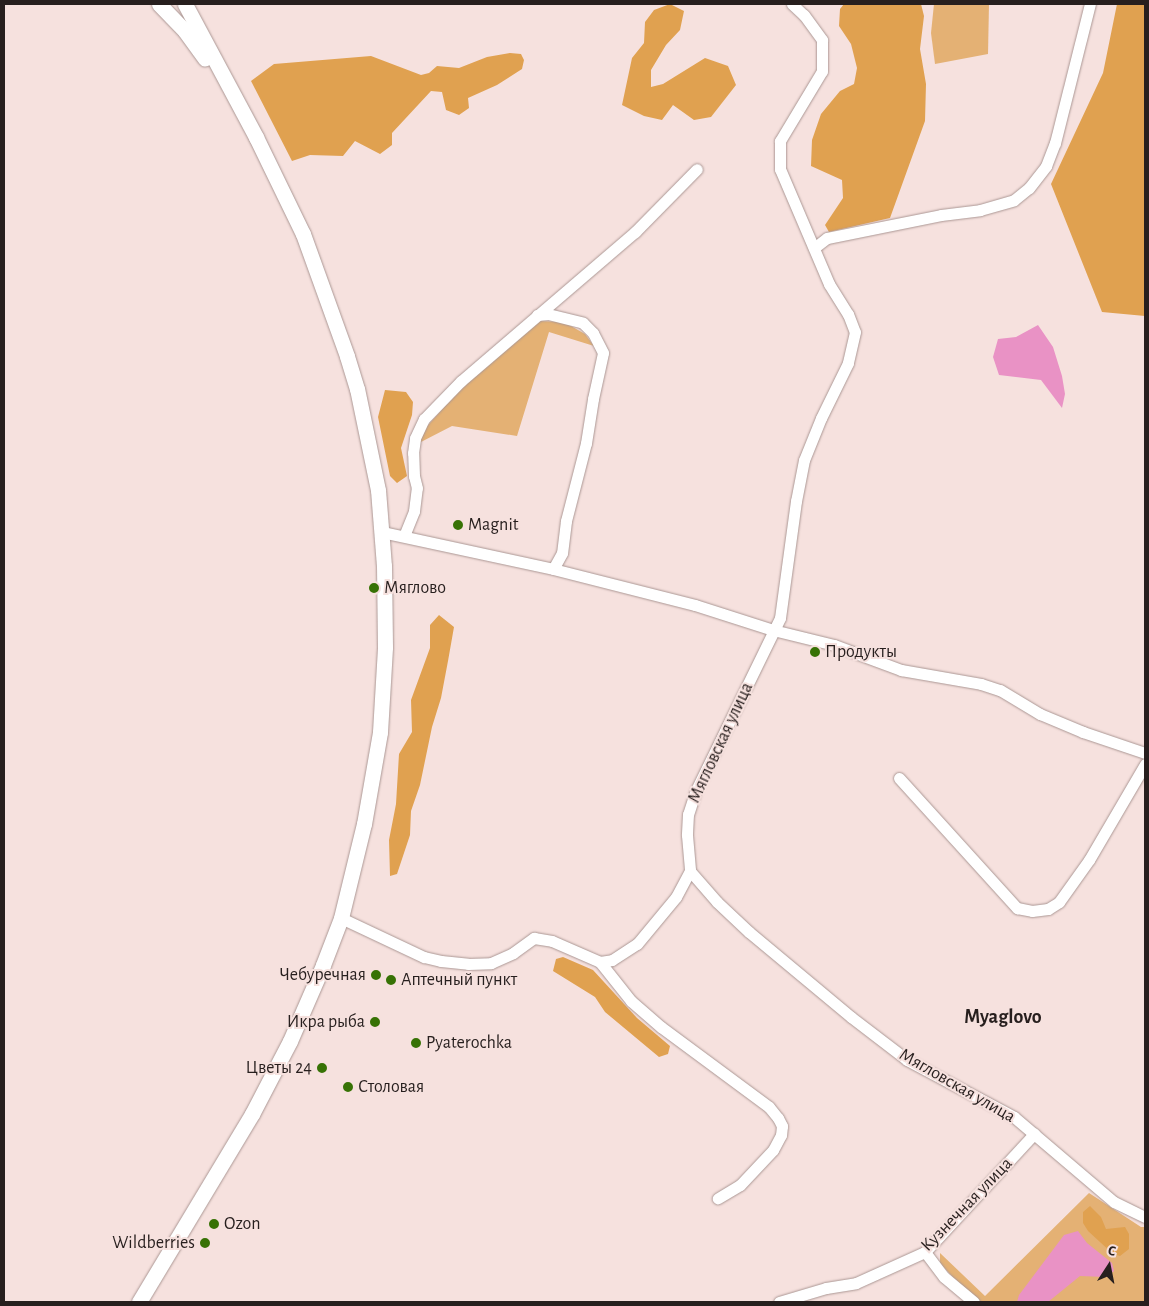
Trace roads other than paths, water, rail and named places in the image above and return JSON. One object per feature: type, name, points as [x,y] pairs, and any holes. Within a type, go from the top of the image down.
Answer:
[{"type":"main road","points":[[159,4],[185,31],[206,60],[228,84]]},
{"type":"main road","points":[[139,1302],[252,1114],[306,1005],[341,918],[364,824],[380,732],[385,647],[382,532],[378,490],[370,444],[357,389],[335,320],[303,234],[228,84],[185,4]]},
{"type":"street","name":"Мягловская улица","points":[[792,4],[804,15],[822,40],[822,71],[780,141],[780,169],[829,284],[848,314],[855,332],[848,363],[821,418],[804,460],[796,501],[780,618],[696,790],[688,814],[690,871],[717,902],[766,948],[907,1060],[1014,1117],[1114,1202],[1145,1217]]},
{"type":"street","points":[[814,248],[827,238],[941,215],[980,210],[1014,200],[1029,188],[1046,166],[1055,143],[1090,4]]},
{"type":"street","points":[[404,536],[414,511],[417,488],[413,453],[415,438],[424,419],[461,381],[635,232],[697,169]]},
{"type":"street","points":[[537,315],[548,314],[583,323],[592,332],[604,353],[593,399],[586,443],[566,521],[562,553],[554,569]]},
{"type":"street","points":[[382,532],[554,569],[695,605],[773,630],[834,645],[901,670],[962,680],[1000,690],[1055,720],[1145,753]]},
{"type":"street","points":[[899,778],[1017,908],[1032,911],[1048,909],[1059,902],[1089,860],[1145,764]]},
{"type":"street","points":[[600,962],[612,960],[637,944],[676,898],[690,871]]},
{"type":"street","points":[[341,918],[424,957],[441,961],[468,964],[491,963],[513,953],[534,938],[552,942],[600,962],[631,1001],[661,1027],[769,1107],[778,1118],[782,1126],[781,1135],[773,1150],[740,1185],[718,1198]]},
{"type":"street","name":"Кузнечная улица","points":[[779,1302],[826,1288],[856,1283],[925,1252],[1034,1134]]},
{"type":"street","points":[[925,1252],[944,1277],[974,1302]]},
{"type":"place","name":"Magnit","points":[[458,525]]},
{"type":"place","name":"Мяглово","points":[[374,588]]},
{"type":"place","name":"Продукты","points":[[815,652]]},
{"type":"place","name":"Чебуречная","points":[[376,975]]},
{"type":"place","name":"Аптечный пункт","points":[[391,980]]},
{"type":"place","name":"Икра рыба","points":[[375,1022]]},
{"type":"place","name":"Pyaterochka","points":[[416,1043]]},
{"type":"place","name":"Цветы 24","points":[[322,1068]]},
{"type":"place","name":"Столовая","points":[[348,1087]]},
{"type":"place","name":"Ozon","points":[[214,1224]]},
{"type":"place","name":"Wildberries","points":[[205,1243]]},
{"type":"district","name":"Myaglovo","points":[[1003,1017]]}]
